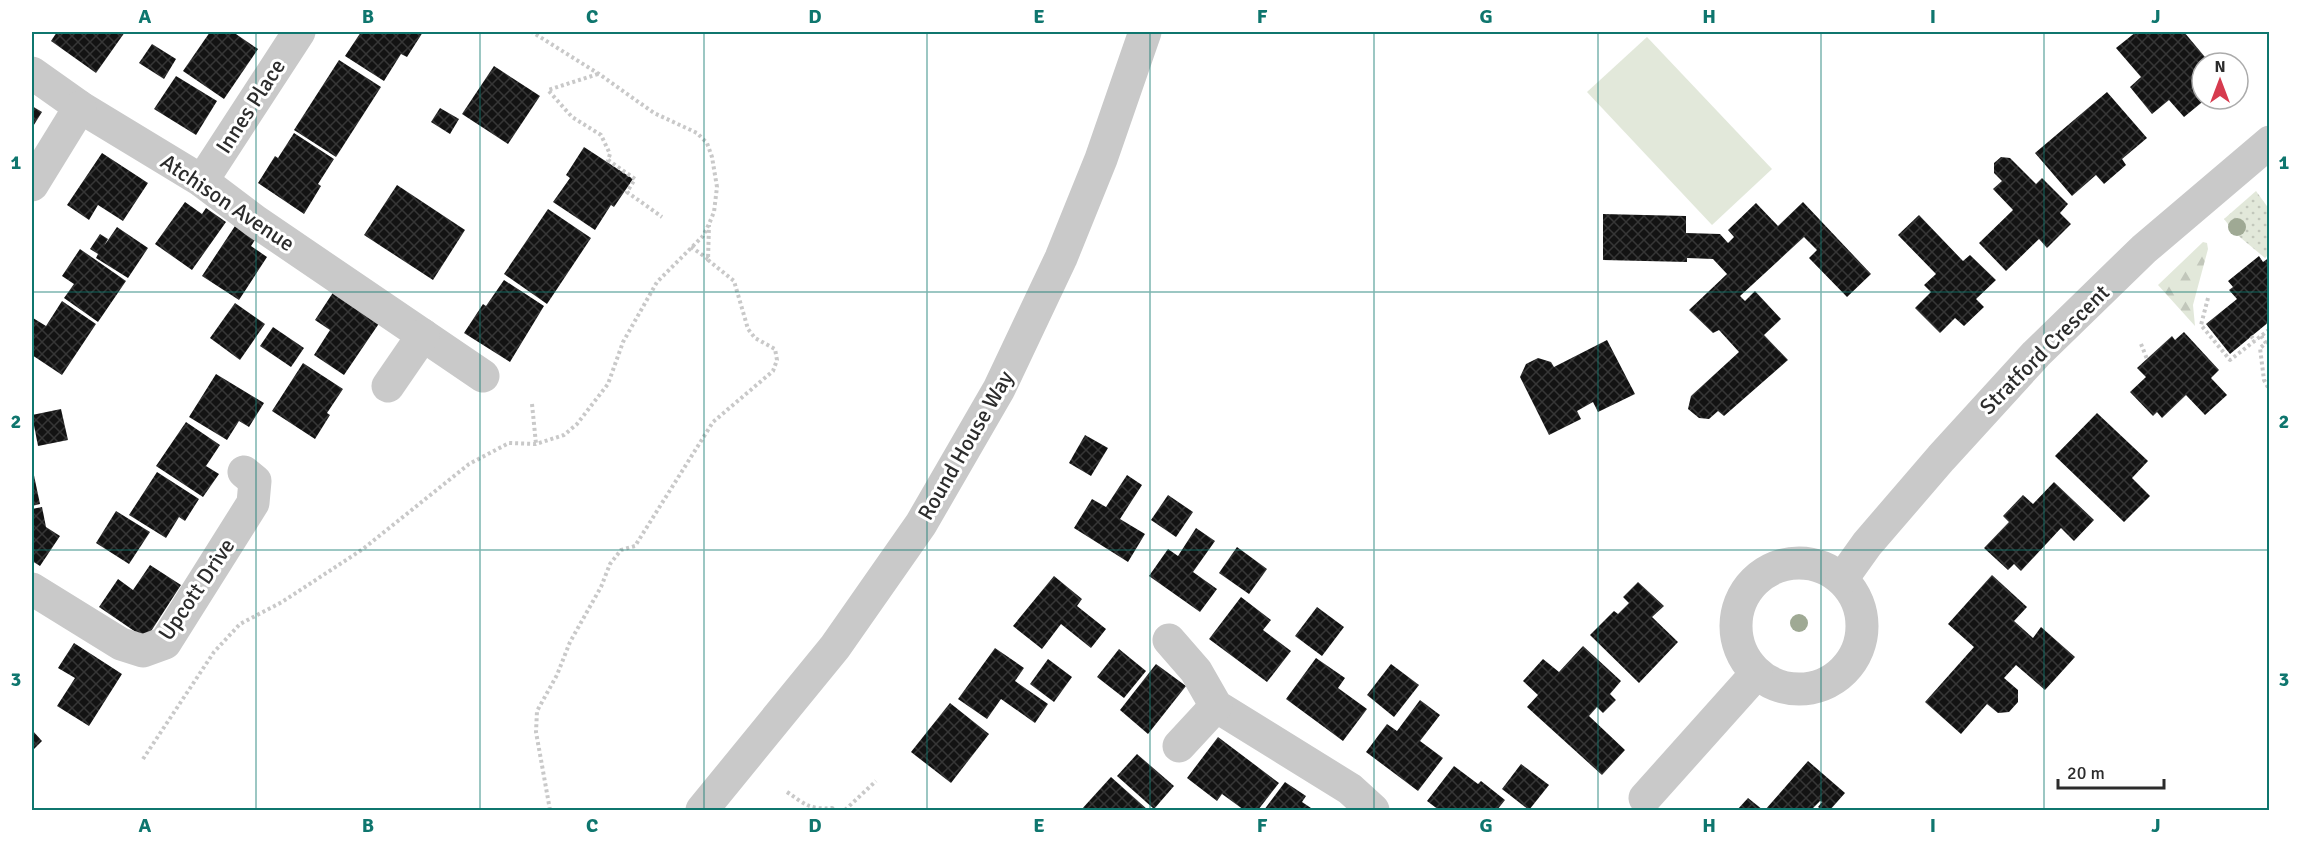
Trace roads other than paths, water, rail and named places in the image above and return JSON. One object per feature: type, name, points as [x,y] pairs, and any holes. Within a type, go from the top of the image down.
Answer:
[{"type":"street","name":"Innes Place","points":[[202,181],[299,32]]},
{"type":"street","name":"Round House Way","points":[[702,810],[835,647],[921,524],[999,389],[1061,258],[1101,159],[1145,32]]},
{"type":"street","name":"Atchison Avenue","points":[[32,73],[80,107],[202,181],[255,221],[483,376]]},
{"type":"street","points":[[32,185],[80,107]]},
{"type":"street","name":"Stratford Crescent","points":[[1842,579],[1868,544],[1941,458],[2036,354],[2144,249],[2270,142]]},
{"type":"street","points":[[388,386],[423,335]]},
{"type":"street","name":"Upcott Drive","points":[[32,589],[121,644],[142,651],[165,643],[253,503],[255,481],[244,472]]},
{"type":"street","points":[[1797,562],[1822,566],[1842,579],[1858,601],[1863,626],[1858,651],[1843,672],[1821,686],[1796,690],[1778,686],[1756,674],[1740,651],[1735,630],[1738,605],[1751,582],[1772,568],[1797,562]]},
{"type":"street","points":[[1169,640],[1196,671],[1216,706],[1342,784],[1373,810]]},
{"type":"street","points":[[1645,798],[1756,674]]},
{"type":"street","points":[[1179,746],[1216,706]]}]
